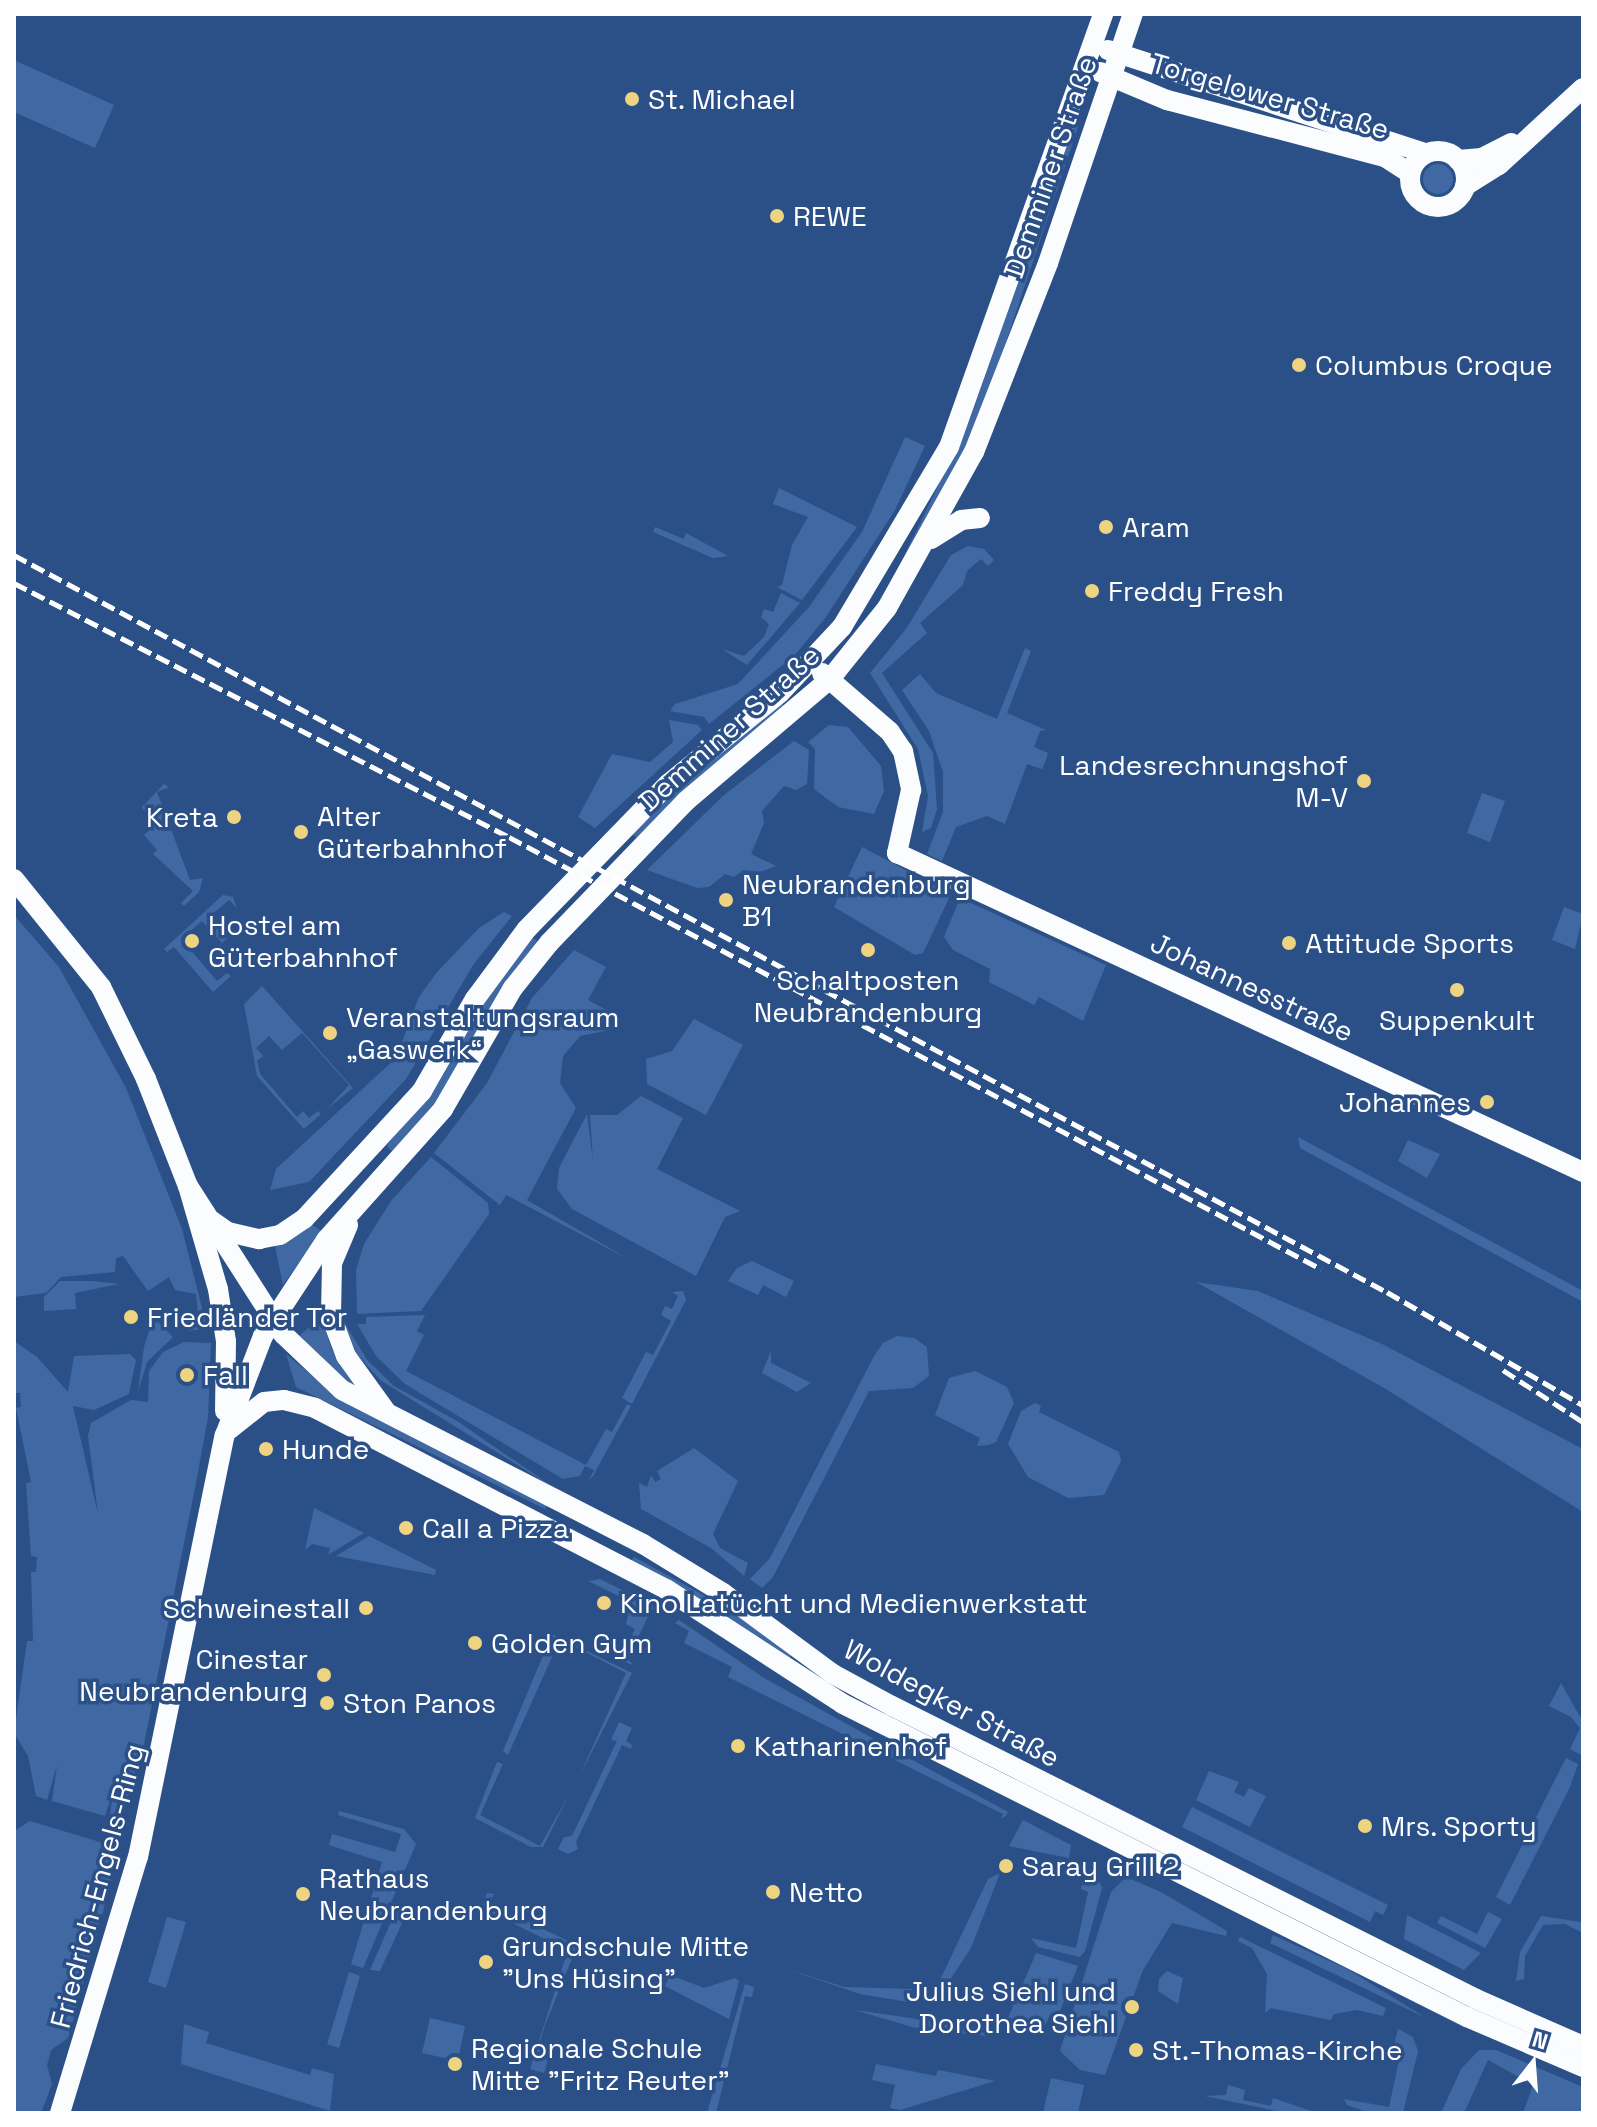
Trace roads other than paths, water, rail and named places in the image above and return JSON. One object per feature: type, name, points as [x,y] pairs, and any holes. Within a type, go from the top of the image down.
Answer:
[{"type":"main road","name":"Demminer Straße","points":[[207,1215],[228,1232],[259,1239],[280,1235],[304,1219],[422,1091],[483,986],[526,930],[612,838],[811,663],[880,569],[949,447],[1103,14]]},
{"type":"main road","name":"Demminer Straße","points":[[272,1319],[310,1260],[443,1109],[513,988],[549,943],[635,852],[718,772],[778,727],[830,679],[887,608],[928,541],[994,403],[1133,14]]},
{"type":"main road","name":"Torgelower Straße","points":[[1093,44],[1425,153]]},
{"type":"main road","name":"Torgelower Straße","points":[[1085,66],[1167,100],[1385,157],[1410,173]]},
{"type":"main road","points":[[1529,134],[1482,158],[1458,160],[1443,151],[1425,153],[1410,173],[1416,198],[1434,207],[1454,202],[1465,186],[1499,165],[1529,134],[1583,88]]},
{"type":"main road","points":[[1458,160],[1465,186]]},
{"type":"main road","points":[[928,541],[961,520],[980,518]]},
{"type":"main road","points":[[811,663],[830,679]]},
{"type":"main road","name":"Johannesstraße","points":[[830,679],[890,732],[903,751],[911,790],[897,853],[1583,1172]]},
{"type":"main road","name":"Friedrich-Engels-Ring","points":[[14,879],[75,951],[123,1027],[188,1186],[224,1323],[225,1435]]},
{"type":"main road","name":"Friedrich-Engels-Ring","points":[[188,1186],[207,1215]]},
{"type":"main road","points":[[365,1196],[332,1263],[330,1306],[341,1346],[390,1416]]},
{"type":"main road","name":"Woldegker Straße","points":[[207,1215],[272,1319],[329,1380],[390,1416],[596,1520],[699,1578],[812,1660],[892,1706],[1476,1999],[1583,2046]]},
{"type":"main road","name":"Friedrich-Engels-Ring","points":[[60,2113],[138,1857],[225,1435],[272,1319]]},
{"type":"main road","name":"Woldegker Straße","points":[[225,1435],[257,1404],[284,1400],[315,1408],[699,1607],[843,1704],[1467,2017],[1583,2067]]},
{"type":"main road","points":[[582,1545],[596,1520]]},
{"type":"railway","points":[[14,555],[1387,1292],[1583,1405]]},
{"type":"railway","points":[[14,583],[509,837],[1321,1269]]},
{"type":"railway","points":[[1503,1370],[1583,1422]]},
{"type":"place","name":"St. Michael","points":[[632,99]]},
{"type":"place","name":"REWE","points":[[777,216]]},
{"type":"place","name":"Columbus Croque","points":[[1299,365]]},
{"type":"place","name":"Aram","points":[[1106,527]]},
{"type":"place","name":"Freddy Fresh","points":[[1092,591]]},
{"type":"place","name":"Landesrechnungshof M-V","points":[[1364,781]]},
{"type":"place","name":"Kreta","points":[[234,817]]},
{"type":"place","name":"Alter Güterbahnhof","points":[[301,832]]},
{"type":"place","name":"Neubrandenburg B1","points":[[726,900]]},
{"type":"place","name":"Hostel am Güterbahnhof","points":[[192,941]]},
{"type":"place","name":"Attitude Sports","points":[[1289,943]]},
{"type":"place","name":"Schaltposten Neubrandenburg","points":[[868,950]]},
{"type":"place","name":"Suppenkult","points":[[1457,990]]},
{"type":"place","name":"Veranstaltungsraum „Gaswerk“","points":[[330,1033]]},
{"type":"place","name":"Johannes","points":[[1487,1102]]},
{"type":"place","name":"Friedländer Tor","points":[[131,1317]]},
{"type":"place","name":"Fall","points":[[187,1375]]},
{"type":"place","name":"Hunde","points":[[266,1449]]},
{"type":"place","name":"Call a Pizza","points":[[406,1528]]},
{"type":"place","name":"Kino Latücht und Medienwerkstatt","points":[[604,1603]]},
{"type":"place","name":"Schweinestall","points":[[366,1608]]},
{"type":"place","name":"Golden Gym","points":[[475,1643]]},
{"type":"place","name":"Cinestar Neubrandenburg","points":[[324,1675]]},
{"type":"place","name":"Ston Panos","points":[[327,1703]]},
{"type":"place","name":"Katharinenhof","points":[[738,1746]]},
{"type":"place","name":"Mrs. Sporty","points":[[1365,1826]]},
{"type":"place","name":"Saray Grill 2","points":[[1006,1866]]},
{"type":"place","name":"Netto","points":[[773,1892]]},
{"type":"place","name":"Rathaus Neubrandenburg","points":[[303,1894]]},
{"type":"place","name":"Grundschule Mitte \"Uns Hüsing\"","points":[[486,1962]]},
{"type":"place","name":"Julius Siehl und Dorothea Siehl","points":[[1132,2007]]},
{"type":"place","name":"St.-Thomas-Kirche","points":[[1136,2050]]},
{"type":"place","name":"Regionale Schule Mitte \"Fritz Reuter\"","points":[[455,2064]]}]
